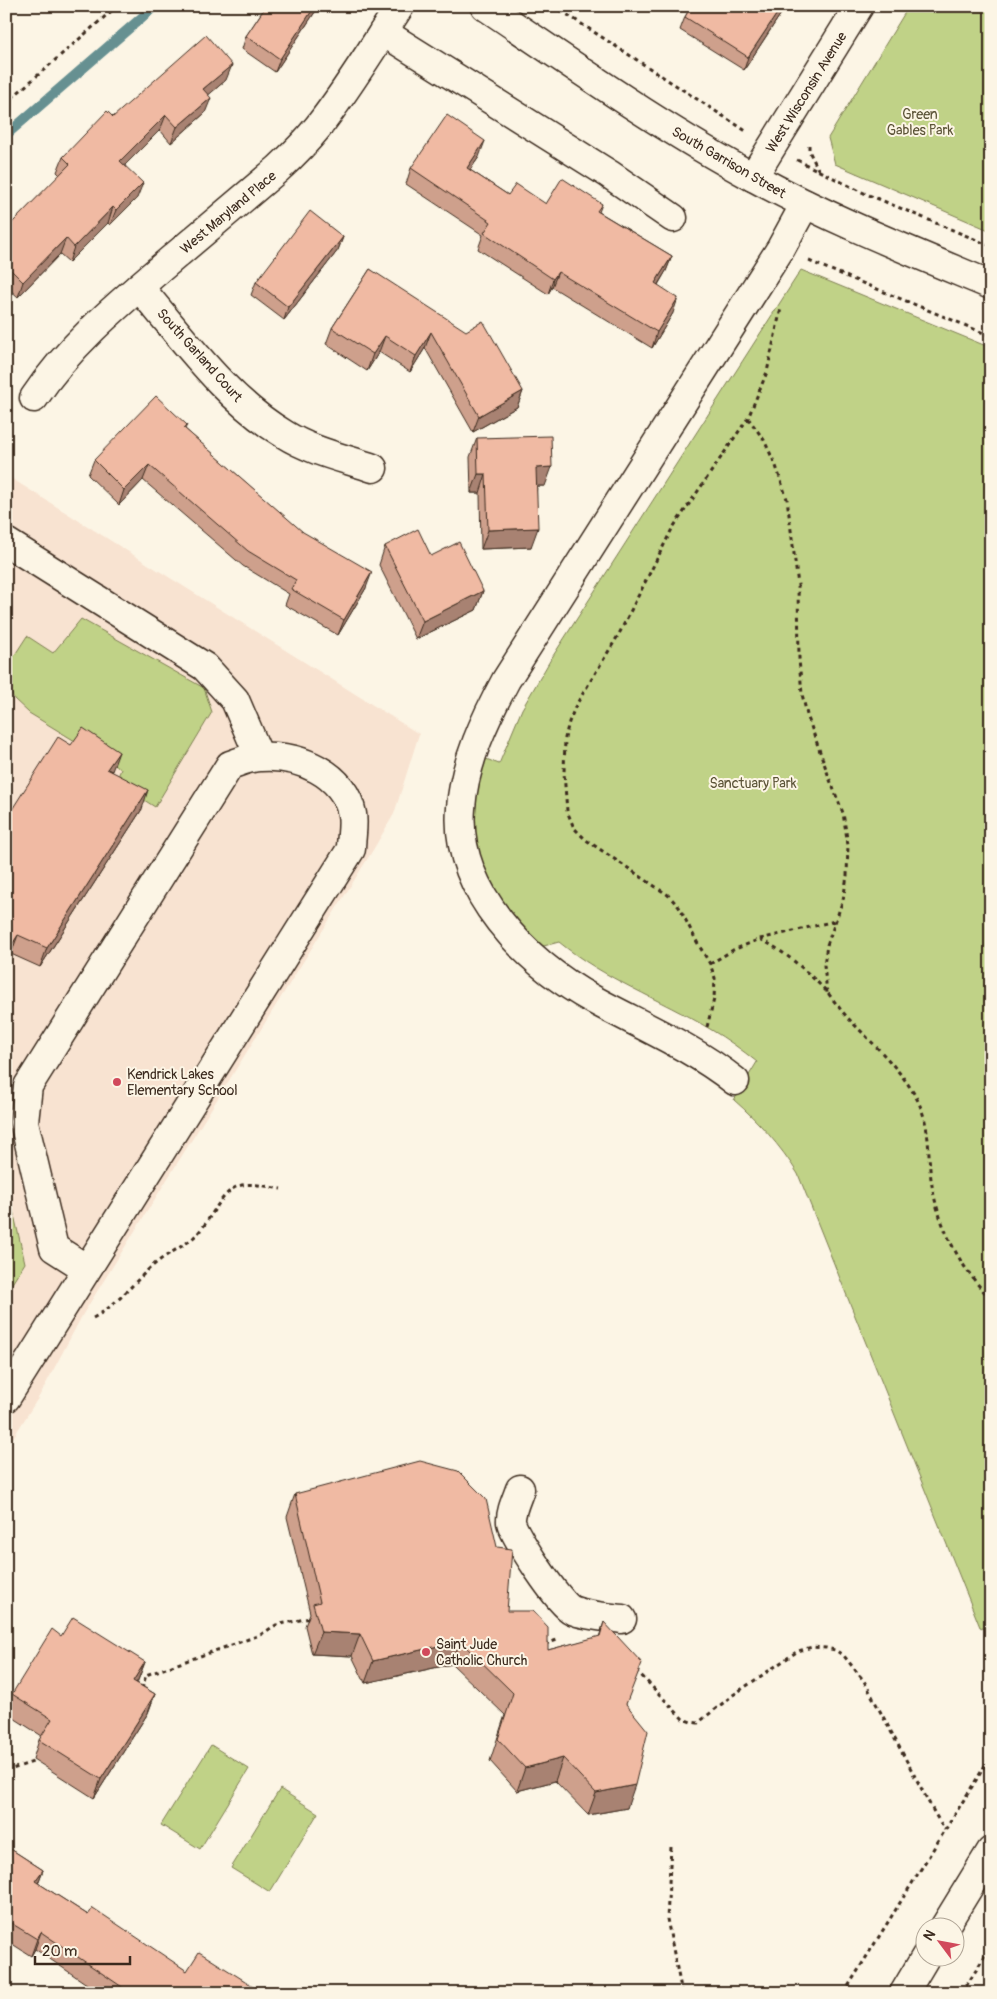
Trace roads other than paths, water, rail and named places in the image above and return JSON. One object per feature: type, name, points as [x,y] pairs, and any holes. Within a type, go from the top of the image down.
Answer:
[{"type":"street","name":"West Maryland Place","points":[[34,398],[50,373],[67,353],[139,287],[278,169],[299,148],[331,109],[400,6]]},
{"type":"street","name":"South Garrison Street","points":[[485,6],[677,133],[753,178],[873,236],[991,285]]},
{"type":"street","name":"West Wisconsin Avenue","points":[[753,178],[859,6]]},
{"type":"street","points":[[383,32],[609,174],[673,218]]},
{"type":"street","points":[[736,1081],[695,1053],[578,990],[549,970],[514,937],[486,899],[468,863],[461,824],[462,795],[477,742],[497,696],[513,668],[781,248],[805,204]]},
{"type":"street","name":"South Garland Court","points":[[139,287],[219,380],[244,405],[263,420],[302,444],[373,468]]},
{"type":"street","points":[[6,542],[205,667],[235,700],[259,756]]},
{"type":"street","points":[[6,1398],[351,849],[352,814],[339,785],[317,768],[290,758],[259,756],[230,765],[28,1086],[24,1122],[54,1248],[87,1269]]},
{"type":"street","points":[[520,1489],[511,1516],[511,1523],[516,1536],[558,1598],[572,1610],[622,1619]]},
{"type":"street","points":[[950,1916],[991,1851]]},
{"type":"street","points":[[904,1993],[920,1966]]},
{"type":"waterway","points":[[6,135],[155,6]]},
{"type":"place","name":"Kendrick Lakes Elementary School","points":[[117,1082]]},
{"type":"place","name":"Saint Jude Catholic Church","points":[[426,1652]]},
{"type":"park label","name":"Green Gables Park","points":[[920,122]]},
{"type":"park label","name":"Sanctuary Park","points":[[753,783]]}]
